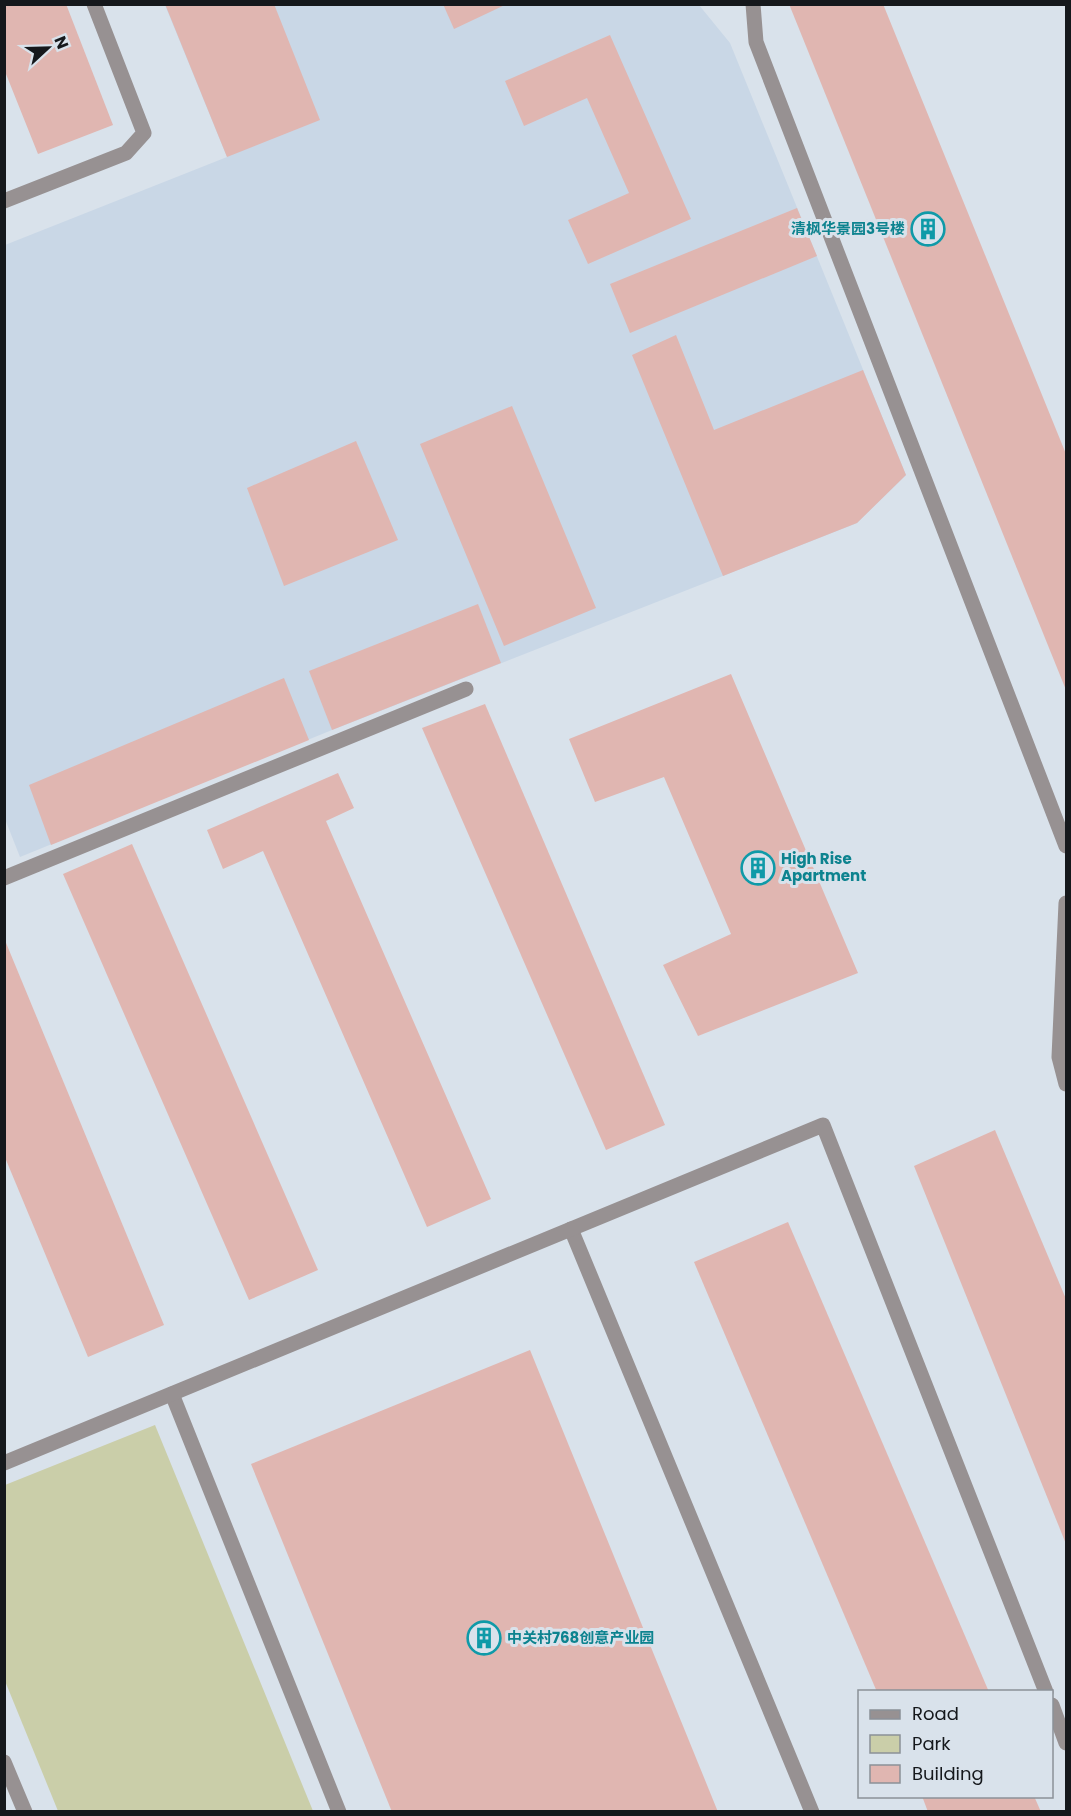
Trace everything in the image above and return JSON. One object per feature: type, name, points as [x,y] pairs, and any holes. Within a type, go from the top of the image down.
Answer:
[{"type":"street","points":[[4,201],[126,153],[144,134],[94,4]]},
{"type":"street","points":[[753,4],[756,42],[1066,846]]},
{"type":"street","points":[[4,878],[466,689]]},
{"type":"street","points":[[1066,903],[1059,1057],[1066,1084]]},
{"type":"street","points":[[4,1463],[823,1125],[1045,1690]]},
{"type":"street","points":[[571,1229],[813,1812]]},
{"type":"street","points":[[172,1394],[339,1812]]},
{"type":"street","points":[[1053,1708],[1066,1743]]},
{"type":"street","points":[[4,1762],[26,1812]]},
{"type":"shaded area","points":[[165,5],[699,5],[730,43],[906,475],[857,523],[332,730],[20,857],[5,819],[5,245],[227,157]]},
{"type":"green space","points":[[155,1425],[313,1811],[58,1811],[5,1681],[5,1485]]},
{"type":"building","points":[[4,4],[66,4],[113,125],[38,154],[4,69]]},
{"type":"building","points":[[165,4],[274,4],[320,120],[227,157]]},
{"type":"building","points":[[443,4],[507,4],[454,29]]},
{"type":"building","name":"清枫华景园3号楼","points":[[789,4],[883,4],[1066,454],[1066,690]]},
{"type":"building","points":[[610,35],[691,219],[588,264],[568,220],[629,193],[587,98],[524,126],[505,81]]},
{"type":"building","points":[[797,208],[817,256],[630,333],[610,284]]},
{"type":"building","points":[[676,335],[714,430],[863,370],[906,475],[857,523],[723,576],[632,355]]},
{"type":"building","points":[[512,406],[596,608],[504,646],[420,444]]},
{"type":"building","points":[[356,441],[398,540],[284,586],[247,488]]},
{"type":"building","points":[[478,604],[501,663],[332,730],[309,671]]},
{"type":"building","name":"High Rise Apartment","points":[[731,674],[858,973],[698,1036],[663,965],[731,934],[664,777],[595,802],[569,739]]},
{"type":"building","points":[[284,678],[309,740],[51,845],[29,785]]},
{"type":"building","points":[[485,704],[665,1125],[606,1150],[422,728]]},
{"type":"building","points":[[338,773],[354,808],[326,821],[491,1199],[427,1227],[263,851],[223,869],[207,830]]},
{"type":"building","points":[[132,844],[318,1270],[249,1300],[63,874]]},
{"type":"building","points":[[4,938],[164,1325],[88,1357],[4,1155]]},
{"type":"building","points":[[995,1130],[1066,1299],[1066,1544],[914,1166]]},
{"type":"building","points":[[788,1222],[988,1690],[876,1690],[694,1262]]},
{"type":"building","name":"中关村768创意产业园","points":[[530,1350],[718,1812],[392,1812],[251,1464]]},
{"type":"building","points":[[923,1798],[1035,1798],[1041,1812],[928,1812]]},
{"type":"place","name":"清枫华景园3号楼","points":[[928,229]]},
{"type":"place","name":"High Rise Apartment","points":[[758,868]]},
{"type":"place","name":"中关村768创意产业园","points":[[484,1638]]}]
